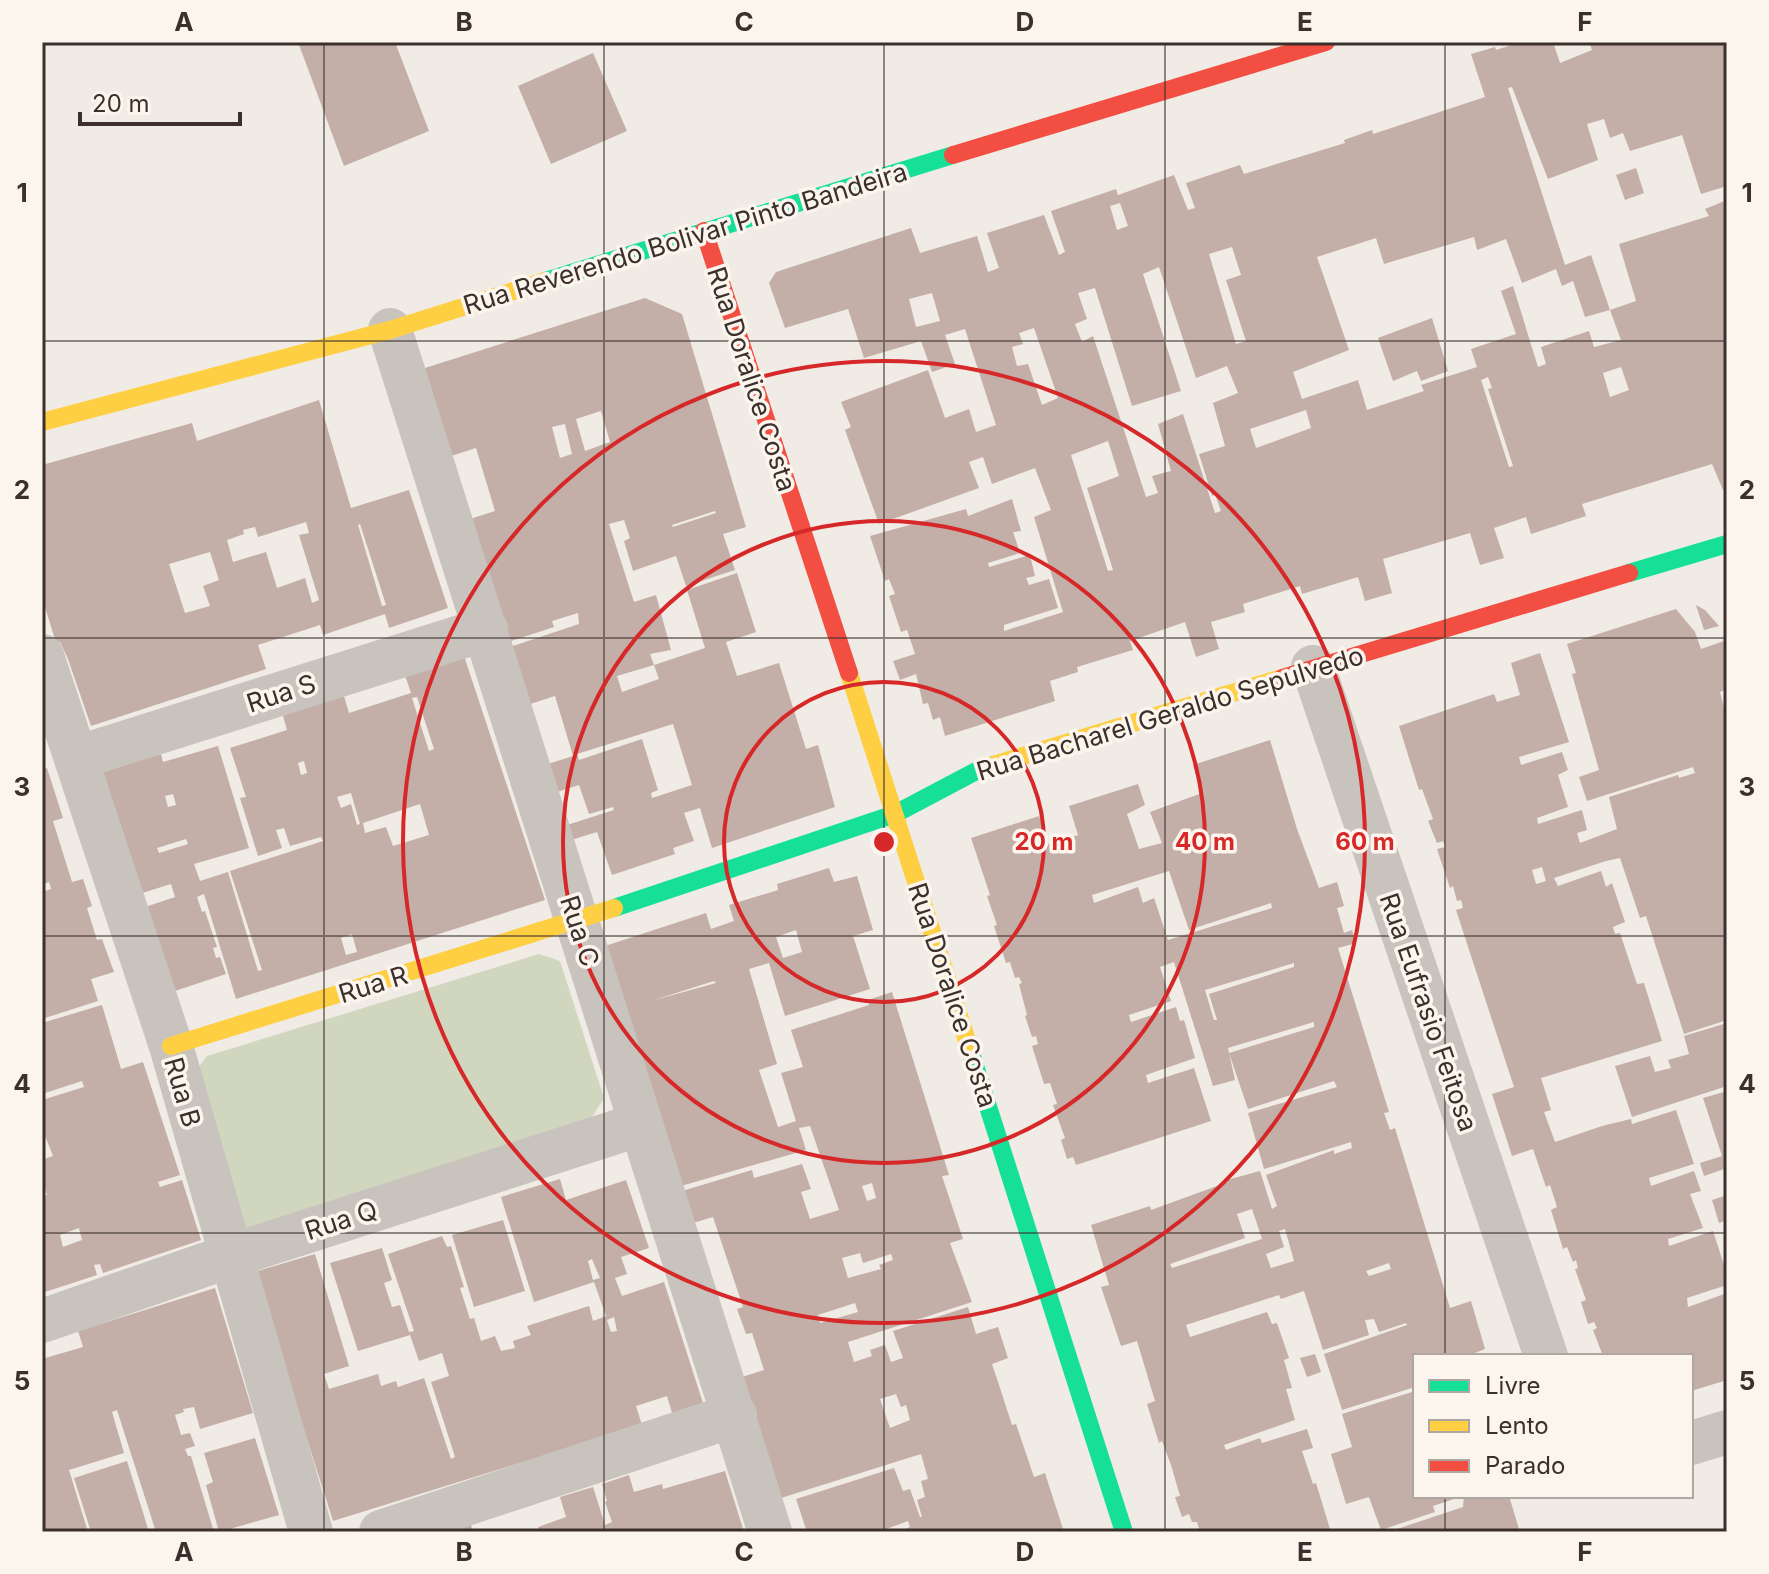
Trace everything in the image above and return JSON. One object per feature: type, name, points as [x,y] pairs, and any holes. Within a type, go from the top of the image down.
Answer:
[{"type":"street","name":"Rua Reverendo Bolivar Pinto Bandeira","points":[[42,422],[390,330],[1326,42]]},
{"type":"street","name":"Rua Doralice Costa","points":[[704,231],[895,814],[1124,1532]]},
{"type":"street","name":"Rua C","points":[[390,330],[770,1532]]},
{"type":"street","name":"Rua Bacharel Geraldo Sepulvedo","points":[[576,921],[895,814],[980,769],[1313,667],[1716,555]]},
{"type":"street","name":"Rua S","points":[[76,758],[486,629]]},
{"type":"street","name":"Rua B","points":[[42,656],[171,1046],[311,1532]]},
{"type":"street","name":"Rua Eufrasio Feitosa","points":[[1313,667],[1545,1354]]},
{"type":"street","name":"Rua R","points":[[171,1046],[576,921]]},
{"type":"street","name":"Rua Q","points":[[42,1321],[230,1256],[641,1124]]},
{"type":"street","points":[[381,1532],[735,1415]]},
{"type":"street","points":[[1693,1442],[1727,1432]]},
{"type":"green space","points":[[539,954],[560,961],[604,1098],[589,1122],[258,1232],[239,1225],[195,1072],[207,1056]]},
{"type":"building","points":[[298,42],[395,42],[429,131],[344,166]]},
{"type":"building","points":[[1521,42],[1553,42],[1560,63],[1592,50],[1589,42],[1727,42],[1727,186],[1701,194],[1682,135],[1630,151],[1623,133],[1610,138],[1604,119],[1587,124],[1598,160],[1548,179],[1512,87],[1508,88],[1565,265],[1591,255],[1610,310],[1636,301],[1619,244],[1709,216],[1705,209],[1727,200],[1727,489],[1723,490],[1712,464],[1582,504],[1586,516],[1531,534],[1526,517],[1494,528],[1504,558],[1480,565],[1470,533],[1383,559],[1392,593],[1365,601],[1358,577],[1302,594],[1300,586],[1243,604],[1245,612],[1211,622],[1219,649],[1196,657],[1185,622],[1130,641],[1133,650],[1077,667],[1078,672],[1050,681],[1055,701],[945,736],[940,717],[933,720],[928,703],[923,704],[916,674],[900,680],[893,661],[915,654],[907,630],[901,632],[889,596],[895,594],[889,579],[885,581],[870,536],[966,509],[968,516],[1012,499],[1021,531],[1013,532],[1020,553],[988,563],[989,567],[1030,555],[1035,576],[1026,578],[1029,585],[1049,579],[1058,608],[1004,625],[1004,631],[1063,612],[1034,517],[1051,510],[1035,468],[992,484],[983,457],[969,462],[979,488],[879,524],[845,430],[851,427],[841,402],[928,370],[945,418],[969,409],[976,432],[996,425],[965,329],[945,335],[955,364],[932,372],[921,341],[864,358],[848,309],[785,328],[769,283],[776,272],[911,228],[920,253],[977,236],[988,272],[999,268],[987,233],[1044,215],[1059,255],[1065,252],[1051,211],[1116,189],[1118,195],[1174,175],[1188,210],[1195,208],[1186,183],[1240,165],[1244,174],[1345,143],[1344,140],[1372,130],[1373,134],[1485,97],[1471,54],[1495,47],[1496,50]],"holes":[[[1120,203],[1128,226],[1117,230],[1110,206]],[[1474,237],[1477,250],[1506,239],[1522,283],[1556,269],[1562,286],[1573,281],[1585,317],[1610,310],[1621,340],[1594,347],[1589,331],[1541,347],[1546,364],[1538,367],[1513,286],[1501,291],[1516,334],[1471,349],[1477,367],[1421,385],[1424,391],[1367,410],[1358,380],[1302,399],[1293,372],[1349,350],[1317,257],[1376,238],[1384,264]],[[1232,247],[1241,275],[1226,280],[1246,341],[1236,344],[1209,254]],[[1159,267],[1196,378],[1227,366],[1238,393],[1213,403],[1225,446],[1199,454],[1212,496],[1215,494],[1221,511],[1215,513],[1183,414],[1158,424],[1171,471],[1152,476],[1158,493],[1146,497],[1093,336],[1082,342],[1075,324],[1087,319],[1078,293],[1095,288],[1132,406],[1181,391],[1143,274]],[[932,293],[940,321],[916,327],[909,299]],[[1034,328],[1058,398],[1042,405],[1028,364],[1017,366],[1012,347],[1023,344],[1019,333]],[[1621,367],[1629,390],[1610,397],[1603,373]],[[1488,377],[1492,388],[1488,389],[1513,466],[1509,467],[1481,380]],[[1306,410],[1311,428],[1256,448],[1250,429]],[[1108,441],[1119,476],[1087,488],[1113,570],[1108,571],[1071,455]]]},
{"type":"building","points":[[593,53],[627,131],[551,164],[518,86]]},
{"type":"building","points":[[1636,168],[1644,193],[1625,200],[1616,175]]},
{"type":"building","points":[[645,298],[682,314],[746,527],[723,534],[735,570],[686,586],[676,556],[633,571],[624,541],[630,538],[624,520],[609,524],[634,602],[656,595],[671,650],[650,654],[654,665],[705,648],[687,590],[737,573],[756,632],[726,642],[737,676],[779,663],[806,749],[818,745],[835,807],[712,848],[700,808],[684,813],[694,841],[673,848],[675,854],[612,875],[597,832],[571,840],[567,825],[614,810],[613,807],[589,814],[579,785],[557,792],[548,764],[573,756],[555,696],[527,705],[510,647],[579,624],[578,613],[552,621],[554,627],[508,642],[470,519],[495,511],[476,448],[451,456],[425,368]],"holes":[[[601,411],[610,442],[585,451],[576,419]],[[565,424],[572,454],[560,458],[552,427]],[[715,511],[716,513],[673,527]],[[654,665],[659,679],[622,692],[617,676]],[[673,724],[692,785],[652,798],[651,793],[658,790],[642,739],[579,760],[577,754]]]},
{"type":"building","points":[[1432,318],[1448,371],[1421,381],[1417,371],[1393,381],[1378,338]]},
{"type":"building","points":[[319,400],[351,508],[409,490],[448,608],[389,628],[385,614],[323,635],[320,625],[258,645],[266,669],[91,726],[68,659],[60,642],[56,643],[42,597],[42,465],[192,423],[197,441]],"holes":[[[306,522],[309,533],[299,535],[319,600],[312,603],[305,578],[277,588],[266,552],[233,562],[227,540],[244,534],[243,530],[255,527],[258,537]],[[360,524],[386,605],[382,606]],[[210,552],[219,580],[203,586],[210,606],[185,613],[169,564]]]},
{"type":"building","points":[[1696,605],[1705,610],[1719,626],[1704,630]]},
{"type":"building","points":[[1676,609],[1695,632],[1701,649],[1724,641],[1727,650],[1727,689],[1720,692],[1727,719],[1727,1020],[1684,1034],[1646,916],[1640,918],[1620,858],[1606,861],[1554,878],[1558,886],[1601,871],[1606,887],[1612,883],[1625,922],[1613,927],[1615,934],[1620,933],[1637,984],[1644,983],[1662,1041],[1541,1078],[1551,1110],[1544,1112],[1555,1142],[1602,1126],[1631,1119],[1632,1124],[1676,1110],[1694,1164],[1649,1178],[1651,1186],[1694,1171],[1701,1191],[1690,1194],[1703,1228],[1668,1239],[1669,1246],[1713,1231],[1727,1274],[1727,1285],[1687,1298],[1688,1307],[1727,1293],[1727,1380],[1693,1390],[1693,1354],[1602,1354],[1593,1330],[1597,1328],[1594,1322],[1588,1324],[1581,1302],[1586,1300],[1575,1269],[1578,1268],[1576,1260],[1573,1262],[1567,1247],[1563,1249],[1551,1210],[1557,1207],[1550,1185],[1546,1187],[1533,1149],[1512,1156],[1492,1094],[1514,1087],[1456,910],[1463,908],[1461,900],[1457,901],[1453,886],[1450,888],[1437,849],[1445,847],[1443,841],[1437,843],[1428,821],[1433,819],[1422,789],[1419,790],[1399,726],[1494,694],[1497,702],[1520,695],[1511,663],[1540,653],[1569,742],[1519,757],[1521,765],[1562,752],[1568,770],[1558,775],[1568,807],[1537,818],[1538,824],[1582,810],[1587,830],[1577,833],[1580,843],[1617,829],[1609,797],[1678,775],[1679,778],[1695,773],[1693,767],[1587,801],[1579,777],[1599,770],[1572,674],[1576,673],[1567,644]],"holes":[[[1542,867],[1546,881],[1536,884],[1532,870]]]},
{"type":"building","points":[[464,656],[545,900],[236,999],[204,894],[197,897],[217,947],[213,948],[216,958],[220,957],[226,974],[169,993],[145,907],[175,897],[171,884],[136,895],[95,771],[160,750],[163,762],[218,746],[249,848],[194,864],[200,881],[228,872],[258,971],[262,970],[230,871],[323,841],[321,837],[290,846],[284,828],[276,830],[282,848],[258,856],[240,798],[246,797],[230,748],[287,730],[282,712],[343,693],[349,713],[411,693],[405,675]],"holes":[[[417,697],[434,749],[429,751],[412,698]],[[304,761],[307,773],[301,775],[298,763]],[[351,793],[360,824],[357,825],[351,804],[341,808],[337,797]],[[173,794],[176,805],[168,807],[165,796]],[[420,804],[429,835],[393,846],[386,827],[365,833],[363,823]],[[186,839],[188,844],[159,853],[157,848]],[[352,934],[357,952],[346,955],[341,938]]]},
{"type":"building","points":[[1270,740],[1319,888],[1337,882],[1344,906],[1337,908],[1344,933],[1352,930],[1356,943],[1338,948],[1389,1112],[1384,1113],[1390,1130],[1395,1128],[1450,1308],[1471,1301],[1485,1349],[1472,1354],[1413,1354],[1413,1388],[1342,1410],[1324,1354],[1406,1323],[1379,1332],[1374,1319],[1365,1320],[1369,1335],[1323,1350],[1304,1291],[1281,1299],[1279,1295],[1186,1325],[1190,1337],[1267,1312],[1272,1324],[1277,1323],[1289,1358],[1284,1360],[1292,1388],[1286,1389],[1295,1420],[1224,1445],[1226,1450],[1260,1438],[1262,1443],[1307,1429],[1313,1448],[1302,1451],[1331,1532],[1200,1532],[1197,1522],[1192,1522],[1189,1514],[1182,1517],[1175,1497],[1180,1496],[1171,1465],[1162,1441],[1159,1443],[1147,1404],[1155,1401],[1137,1341],[1121,1346],[1101,1287],[1109,1285],[1091,1225],[1150,1206],[1151,1210],[1227,1180],[1260,1171],[1272,1209],[1277,1206],[1266,1175],[1334,1150],[1334,1154],[1352,1148],[1351,1142],[1264,1169],[1248,1113],[1337,1087],[1334,1081],[1248,1109],[1229,1054],[1235,1080],[1213,1086],[1174,962],[1160,967],[1171,1001],[1129,1015],[1131,1022],[1176,1007],[1180,1021],[1184,1020],[1195,1058],[1146,1075],[1148,1083],[1194,1068],[1211,1121],[1076,1165],[1073,1157],[1067,1159],[1061,1140],[1065,1138],[1053,1105],[1057,1104],[1050,1083],[1044,1084],[1032,1046],[1038,1044],[1036,1036],[1032,1037],[1025,1016],[1019,984],[1022,983],[1019,977],[1015,978],[1010,962],[1006,963],[994,926],[997,925],[987,896],[990,895],[971,838],[1039,816],[1049,845],[1078,835],[1069,806],[1138,784],[1145,805],[1127,814],[1139,849],[1162,843],[1150,812],[1202,793],[1193,765]],"holes":[[[1169,871],[1189,930],[1271,903],[1272,908],[1168,940],[1154,898],[1143,903],[1138,887],[1094,903],[1092,895]],[[1294,963],[1294,967],[1209,994],[1217,1020],[1214,1020],[1205,990]],[[1314,1022],[1314,1027],[1229,1053],[1228,1048]],[[1252,1209],[1262,1239],[1172,1268],[1170,1264],[1245,1238],[1237,1214]],[[1285,1229],[1294,1261],[1271,1268],[1266,1254],[1284,1247],[1279,1231]],[[1389,1263],[1391,1269],[1369,1276],[1366,1271]]]},
{"type":"building","points":[[47,768],[63,818],[53,821],[72,882],[83,879],[92,906],[87,908],[97,940],[102,939],[114,972],[91,979],[98,1001],[42,1019],[42,892],[51,889],[49,882],[42,885],[42,769]]},
{"type":"building","points":[[829,868],[834,882],[857,876],[873,930],[853,936],[870,989],[785,1016],[769,963],[749,969],[777,1064],[759,1070],[778,1127],[796,1121],[781,1073],[803,1067],[791,1030],[869,1005],[868,1000],[892,992],[949,1175],[942,1176],[963,1239],[950,1243],[972,1302],[848,1342],[854,1362],[872,1356],[870,1350],[885,1345],[891,1362],[903,1358],[893,1331],[968,1307],[976,1334],[998,1327],[1008,1358],[992,1364],[1012,1425],[1016,1424],[1034,1477],[1045,1473],[1064,1532],[899,1532],[910,1527],[908,1521],[878,1532],[807,1532],[796,1499],[894,1468],[903,1491],[910,1489],[922,1517],[917,1500],[925,1497],[921,1481],[928,1479],[921,1454],[781,1498],[742,1377],[764,1370],[752,1333],[746,1334],[737,1309],[743,1307],[713,1217],[693,1223],[682,1191],[752,1170],[754,1178],[802,1164],[811,1189],[801,1192],[810,1219],[839,1210],[810,1126],[799,1128],[806,1150],[681,1186],[605,946],[706,913],[711,929],[734,921],[729,905],[778,890],[777,884]],"holes":[[[796,930],[802,952],[783,958],[776,937]],[[714,981],[716,983],[651,1001]],[[872,1183],[876,1198],[867,1201],[862,1186]],[[860,1253],[863,1263],[891,1254],[893,1260],[879,1265],[881,1269],[848,1278],[842,1258]],[[855,1303],[858,1312],[820,1323],[818,1315]],[[896,1394],[901,1407],[906,1405],[910,1420],[890,1428],[880,1399]]]},
{"type":"building","points":[[102,1005],[121,1069],[143,1062],[180,1175],[158,1182],[160,1187],[182,1180],[201,1240],[103,1273],[100,1264],[94,1265],[97,1275],[42,1293],[42,1196],[47,1195],[42,1179],[42,1160],[53,1156],[42,1128],[42,1100],[84,1087],[82,1081],[42,1094],[42,1023]],"holes":[[[79,1228],[82,1240],[63,1247],[60,1235]]]},
{"type":"building","points":[[1727,1023],[1727,1086],[1632,1117],[1615,1066],[1650,1056],[1655,1072],[1671,1068],[1668,1060],[1689,1054],[1684,1036]]},
{"type":"building","points":[[1727,1091],[1727,1154],[1724,1158],[1727,1157],[1727,1168],[1704,1176],[1700,1163],[1722,1156],[1703,1098]]},
{"type":"building","points":[[560,1179],[566,1200],[626,1180],[649,1248],[621,1257],[627,1274],[615,1278],[622,1296],[664,1282],[704,1406],[673,1416],[667,1396],[636,1406],[642,1425],[333,1521],[254,1272],[315,1254],[349,1366],[324,1374],[329,1389],[378,1374],[381,1386],[396,1381],[398,1387],[424,1378],[451,1459],[455,1457],[431,1382],[449,1376],[442,1353],[419,1361],[410,1335],[358,1351],[330,1263],[382,1248],[392,1280],[384,1283],[392,1307],[400,1305],[409,1332],[414,1331],[388,1254],[442,1236],[447,1247],[451,1246],[464,1287],[460,1288],[481,1341],[495,1336],[501,1351],[515,1348],[513,1341],[531,1335],[527,1326],[589,1306],[593,1321],[606,1316],[594,1282],[534,1302],[501,1197]],"holes":[[[592,1259],[600,1278],[593,1280],[588,1261]],[[614,1317],[617,1331],[611,1332],[607,1320]]]},
{"type":"building","points":[[1727,1195],[1727,1220],[1719,1223],[1712,1200]]},
{"type":"building","points":[[503,1220],[525,1291],[474,1307],[452,1235]]},
{"type":"building","points":[[215,1288],[253,1413],[200,1429],[194,1407],[183,1409],[184,1412],[175,1415],[181,1435],[190,1433],[195,1446],[185,1449],[191,1456],[214,1532],[156,1532],[117,1410],[112,1412],[124,1453],[69,1470],[88,1532],[42,1532],[42,1359],[83,1347],[78,1331]]},
{"type":"building","points":[[1315,1354],[1321,1372],[1307,1377],[1300,1358]]},
{"type":"building","points":[[1413,1392],[1413,1498],[1457,1498],[1433,1506],[1435,1512],[1381,1530],[1369,1497],[1346,1504],[1331,1454],[1352,1447],[1342,1414]]},
{"type":"building","points":[[255,1438],[279,1515],[219,1532],[206,1485],[213,1482],[204,1453]]},
{"type":"building","points":[[127,1461],[149,1532],[91,1532],[74,1478]]},
{"type":"building","points":[[725,1471],[744,1532],[534,1532],[539,1530],[538,1527],[566,1517],[560,1497],[593,1487],[605,1525],[612,1522],[602,1484],[629,1475],[634,1492],[662,1484],[663,1489]]},
{"type":"building","points":[[1464,1498],[1510,1498],[1520,1532],[1388,1532],[1463,1507]]},
{"type":"building","points":[[471,1525],[473,1532],[451,1532]]},
{"type":"traffic: fast","points":[[545,281],[953,155]]},
{"type":"traffic: fast","points":[[1629,573],[1727,544]]},
{"type":"traffic: fast","points":[[614,908],[895,814],[993,765]]},
{"type":"traffic: fast","points":[[968,1044],[1124,1532]]},
{"type":"traffic: slow","points":[[42,422],[390,330],[545,281]]},
{"type":"traffic: slow","points":[[849,673],[968,1044]]},
{"type":"traffic: slow","points":[[993,765],[1282,678]]},
{"type":"traffic: slow","points":[[171,1046],[614,908]]},
{"type":"traffic: jam","points":[[953,155],[1326,42]]},
{"type":"traffic: jam","points":[[704,231],[849,673]]},
{"type":"traffic: jam","points":[[1282,678],[1629,573]]}]
